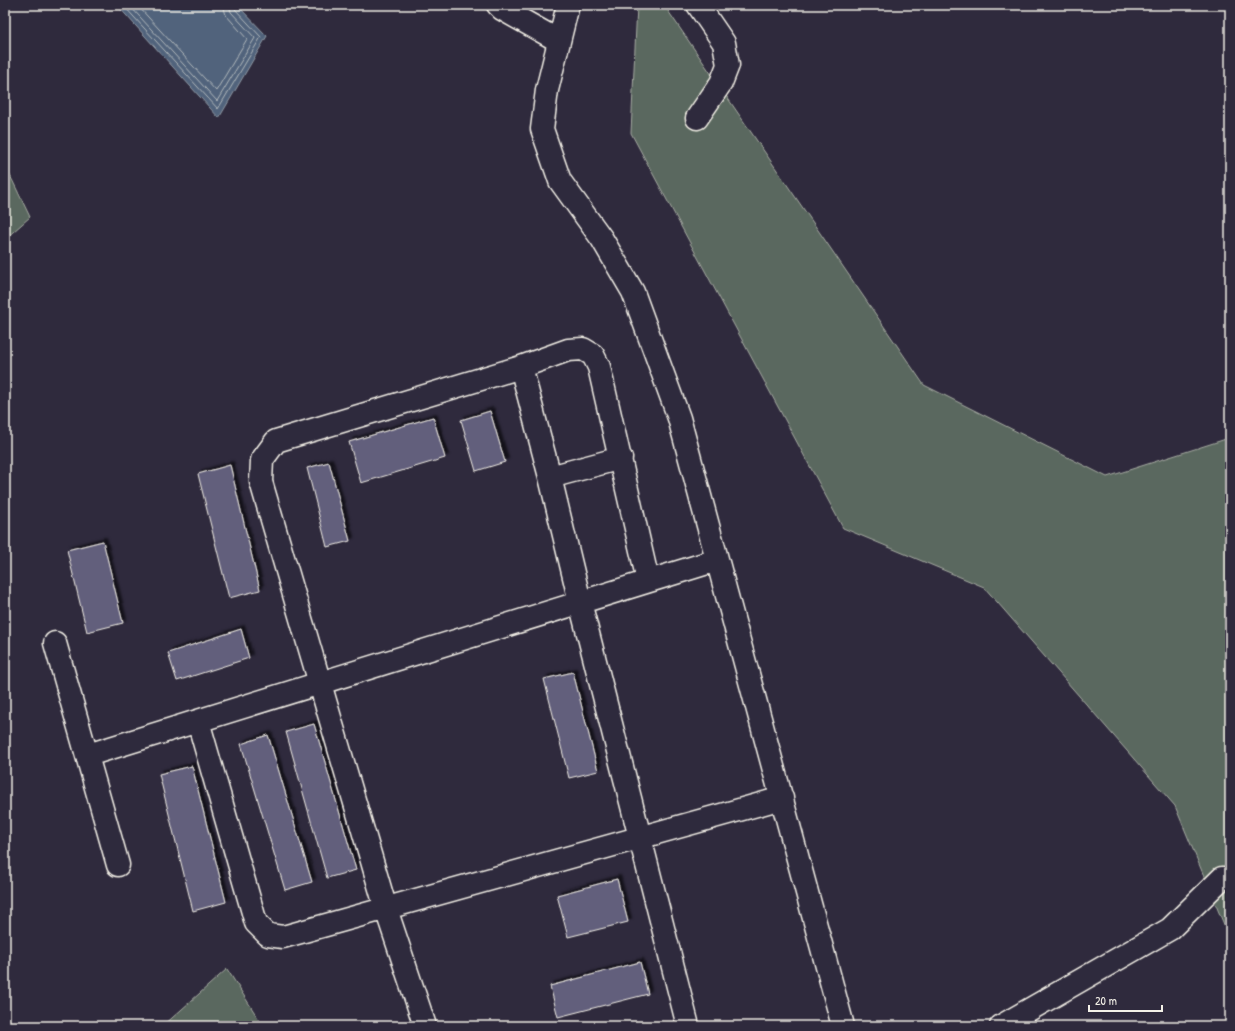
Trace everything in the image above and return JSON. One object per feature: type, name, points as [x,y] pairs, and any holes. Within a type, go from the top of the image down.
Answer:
[{"type":"street","points":[[498,5],[502,9],[559,41]]},
{"type":"street","points":[[568,5],[547,90],[542,129],[560,181],[602,239],[633,292],[679,418],[716,560],[844,1026]]},
{"type":"street","points":[[697,118],[721,83],[728,65],[724,43],[698,5]]},
{"type":"street","points":[[425,1026],[386,909],[261,482],[262,460],[276,441],[521,367],[568,350],[583,349],[593,356],[602,377],[648,581]]},
{"type":"street","points":[[521,367],[688,1026]]},
{"type":"street","points":[[550,478],[621,458]]},
{"type":"street","points":[[88,755],[716,560]]},
{"type":"street","points":[[55,643],[118,865]]},
{"type":"street","points":[[198,721],[256,923],[268,935],[283,937],[782,798]]},
{"type":"street","points":[[1001,1026],[1170,930],[1222,878]]},
{"type":"green space","points":[[637,5],[664,5],[924,385],[1107,477],[1226,439],[1230,443],[1230,939],[1175,806],[984,587],[843,528],[631,133]]},
{"type":"green space","points":[[5,165],[30,217],[5,239]]},
{"type":"green space","points":[[227,969],[263,1026],[163,1026]]},
{"type":"water","points":[[117,5],[237,5],[267,36],[219,118]]},
{"type":"building","points":[[490,411],[505,462],[476,471],[461,420]]},
{"type":"building","points":[[433,417],[445,458],[361,483],[349,442]]},
{"type":"building","points":[[329,462],[350,541],[327,547],[307,468]]},
{"type":"building","points":[[230,465],[260,590],[229,598],[198,474]]},
{"type":"building","points":[[103,541],[123,623],[87,632],[67,550]]},
{"type":"building","points":[[241,629],[249,658],[177,681],[168,653]]},
{"type":"building","points":[[573,672],[598,771],[569,778],[544,679]]},
{"type":"building","points":[[314,724],[356,870],[327,878],[286,732]]},
{"type":"building","points":[[268,735],[312,882],[285,890],[241,744]]},
{"type":"building","points":[[192,766],[226,902],[193,911],[159,774]]},
{"type":"building","points":[[617,879],[628,922],[568,937],[557,895]]},
{"type":"building","points":[[640,962],[648,994],[558,1017],[550,986]]}]
